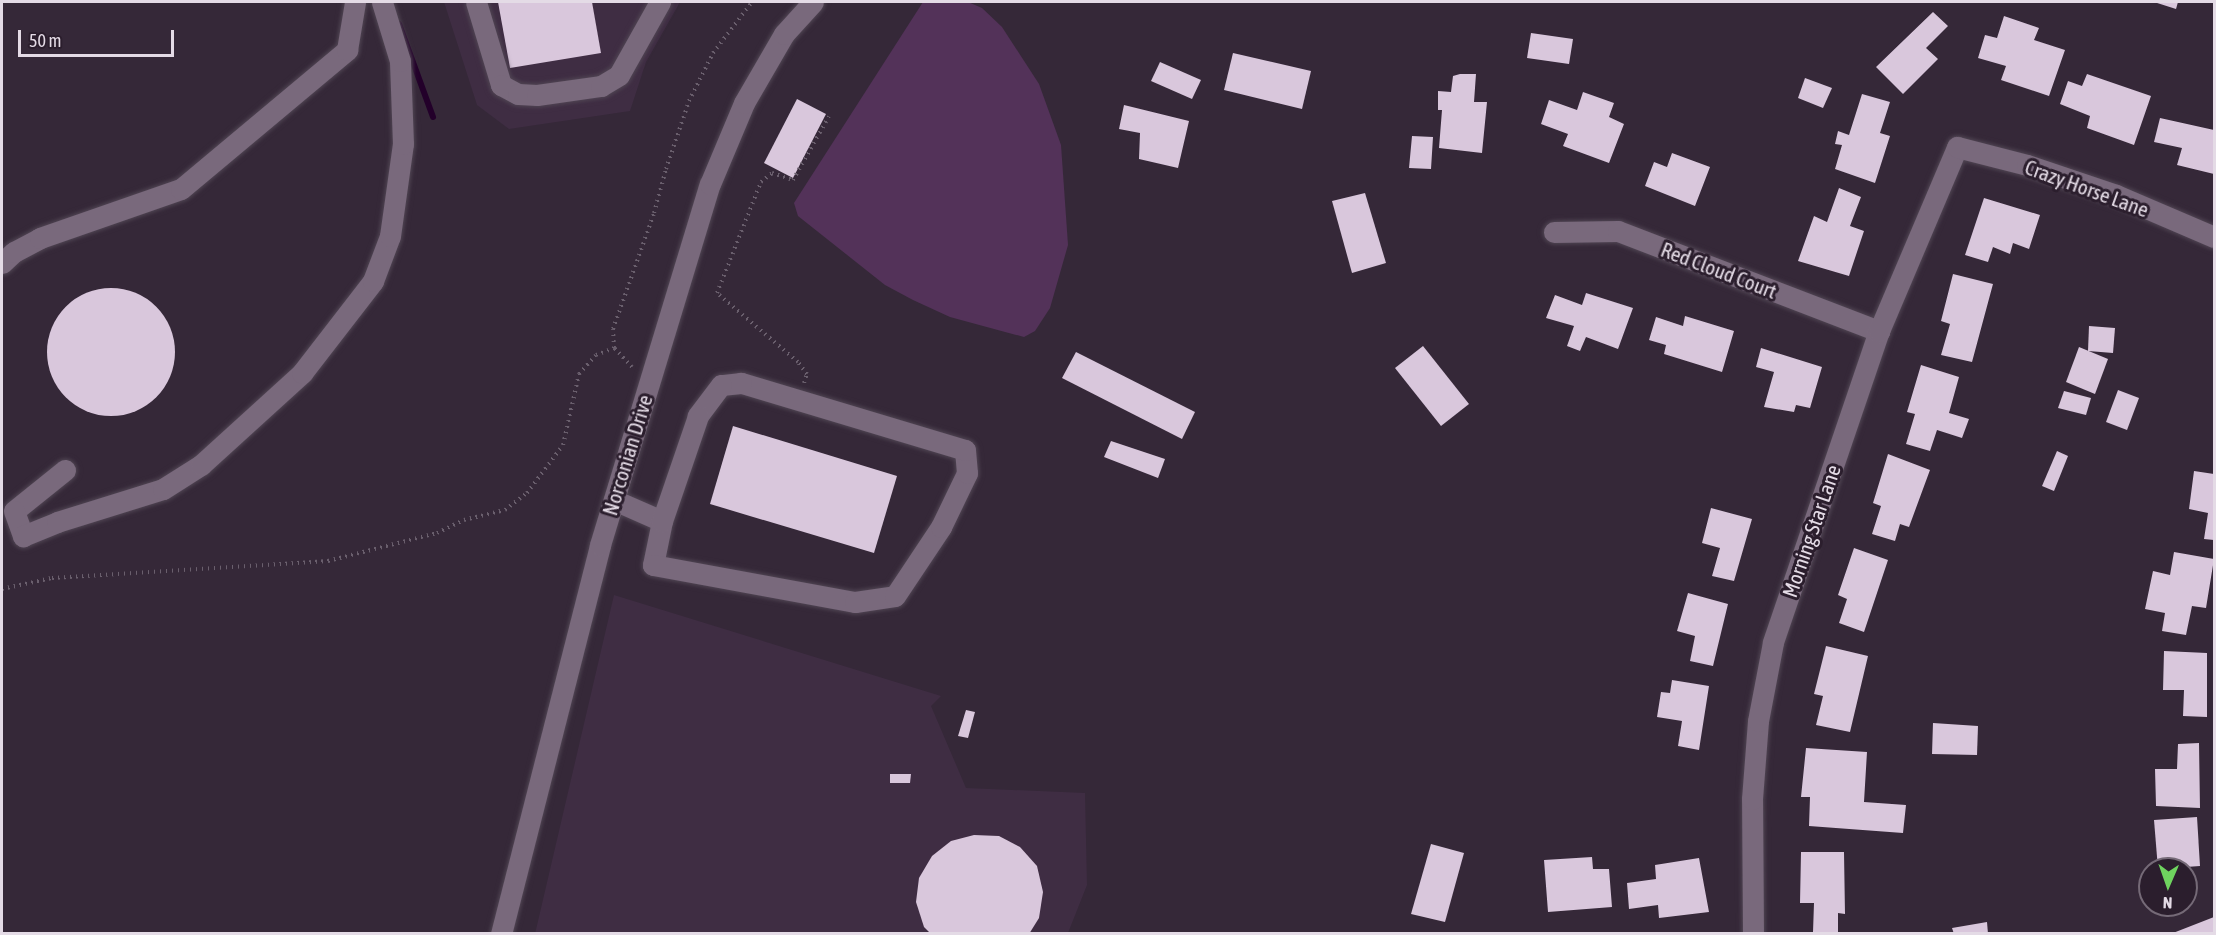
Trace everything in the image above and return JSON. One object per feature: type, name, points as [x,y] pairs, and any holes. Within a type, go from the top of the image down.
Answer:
[{"type":"street","points":[[2,263],[14,252],[40,238],[182,189],[286,97],[347,50],[355,2]]},
{"type":"street","points":[[65,470],[14,511],[22,536],[57,522],[163,489],[201,465],[302,373],[373,281],[390,236],[403,144],[400,61],[382,2]]},
{"type":"street","points":[[476,2],[501,85],[518,94],[537,95],[601,86],[619,75],[660,2]]},
{"type":"street","name":"Norconian Drive","points":[[501,933],[614,500],[710,184],[744,103],[784,34],[813,2]]},
{"type":"street","name":"Crazy Horse Lane","points":[[1957,147],[2027,165],[2116,195],[2214,237]]},
{"type":"street","name":"Morning Star Lane","points":[[1753,933],[1752,799],[1758,722],[1773,642],[1879,331],[1957,147]]},
{"type":"street","name":"Red Cloud Court","points":[[1554,232],[1618,231],[1879,331]]},
{"type":"street","points":[[741,383],[965,450],[967,473],[941,527],[895,596],[855,602],[653,565],[662,521],[698,416],[721,385],[741,383]]},
{"type":"street","points":[[614,500],[662,521]]},
{"type":"path","points":[[799,401],[807,374],[798,362],[717,293],[761,182],[772,173],[793,180],[829,116]]},
{"type":"path","points":[[2,589],[52,578],[328,561],[437,533],[464,520],[505,510],[527,494],[563,445],[579,374],[596,355],[614,348]]},
{"type":"shaded area","points":[[444,2],[680,2],[646,62],[630,111],[509,129],[477,105]]},
{"type":"shaded area","points":[[923,2],[968,2],[982,8],[1002,27],[1039,84],[1061,145],[1068,245],[1050,308],[1035,331],[1024,337],[950,317],[885,285],[798,216],[794,203]]},
{"type":"shaded area","points":[[614,595],[941,696],[931,706],[966,788],[1085,793],[1087,885],[1068,933],[535,934]]},
{"type":"building","points":[[498,2],[592,2],[601,53],[510,68]]},
{"type":"building","points":[[2154,2],[2178,2],[2176,9]]},
{"type":"building","points":[[1933,12],[1948,26],[1926,48],[1938,59],[1903,94],[1876,67]]},
{"type":"building","points":[[2004,16],[2039,28],[2034,40],[2065,50],[2049,96],[2001,80],[2006,66],[1978,58],[1985,35],[1997,38]]},
{"type":"building","points":[[1531,33],[1573,39],[1569,64],[1527,58]]},
{"type":"building","points":[[1233,53],[1311,71],[1302,109],[1224,90]]},
{"type":"building","points":[[1160,62],[1201,80],[1192,99],[1151,81]]},
{"type":"building","points":[[1476,74],[1474,102],[1487,102],[1482,153],[1439,148],[1442,110],[1438,110],[1438,91],[1451,92],[1453,76]]},
{"type":"building","points":[[2087,74],[2151,96],[2134,145],[2087,128],[2090,116],[2060,104],[2068,81],[2082,86]]},
{"type":"building","points":[[1805,78],[1832,88],[1823,108],[1798,98]]},
{"type":"building","points":[[1583,92],[1614,103],[1609,117],[1624,124],[1609,163],[1563,146],[1568,134],[1541,124],[1549,100],[1577,110]]},
{"type":"building","points":[[1862,94],[1890,102],[1880,133],[1890,136],[1875,183],[1835,169],[1842,145],[1835,144],[1838,131],[1849,135]]},
{"type":"building","points":[[797,99],[826,114],[793,178],[764,163]]},
{"type":"building","points":[[1124,105],[1189,121],[1178,168],[1139,159],[1140,133],[1119,129]]},
{"type":"building","points":[[2160,118],[2214,130],[2214,174],[2177,165],[2182,148],[2154,142]]},
{"type":"building","points":[[1412,136],[1433,137],[1431,169],[1409,168]]},
{"type":"building","points":[[1672,153],[1710,167],[1695,206],[1645,186],[1654,162],[1667,167]]},
{"type":"building","points":[[1839,188],[1861,197],[1850,226],[1864,231],[1849,276],[1798,261],[1814,216],[1827,222]]},
{"type":"building","points":[[1365,193],[1386,263],[1352,273],[1332,201]]},
{"type":"building","points":[[1984,198],[2040,215],[2029,249],[2013,243],[2010,254],[1993,247],[1988,262],[1965,255]]},
{"type":"building","points":[[1953,274],[1993,284],[1972,362],[1941,355],[1950,324],[1941,321]]},
{"type":"building","points":[[111,288],[135,293],[156,307],[170,328],[175,352],[170,376],[156,397],[135,411],[111,416],[87,411],[66,397],[52,376],[47,352],[52,328],[66,307],[87,293]]},
{"type":"building","points":[[1586,293],[1633,308],[1618,349],[1586,337],[1580,351],[1567,346],[1574,326],[1546,318],[1555,295],[1582,305]]},
{"type":"building","points":[[1685,316],[1734,331],[1722,372],[1664,354],[1666,345],[1649,340],[1656,317],[1683,326]]},
{"type":"building","points":[[2089,326],[2115,328],[2113,353],[2088,351]]},
{"type":"building","points":[[1423,346],[1469,404],[1441,426],[1395,368]]},
{"type":"building","points":[[2079,347],[2108,359],[2095,394],[2066,382]]},
{"type":"building","points":[[1761,348],[1822,367],[1810,408],[1796,405],[1794,412],[1764,407],[1774,372],[1756,367]]},
{"type":"building","points":[[1076,352],[1195,412],[1182,439],[1062,378]]},
{"type":"building","points":[[1921,365],[1959,377],[1949,413],[1969,419],[1962,438],[1937,430],[1930,451],[1906,444],[1915,414],[1907,412]]},
{"type":"building","points":[[2118,390],[2139,398],[2127,430],[2106,422]]},
{"type":"building","points":[[2064,391],[2091,398],[2086,415],[2058,408]]},
{"type":"building","points":[[733,426],[897,476],[874,553],[710,504]]},
{"type":"building","points":[[1111,441],[1165,459],[1158,478],[1104,457]]},
{"type":"building","points":[[2057,451],[2068,456],[2054,491],[2042,486]]},
{"type":"building","points":[[1888,454],[1930,470],[1909,527],[1900,524],[1895,541],[1872,534],[1881,506],[1873,503]]},
{"type":"building","points":[[2194,471],[2214,474],[2214,540],[2204,539],[2208,513],[2189,509]]},
{"type":"building","points":[[1711,508],[1752,519],[1734,581],[1712,576],[1720,548],[1702,543]]},
{"type":"building","points":[[1854,548],[1888,560],[1864,632],[1839,623],[1847,599],[1838,595]]},
{"type":"building","points":[[2174,552],[2214,559],[2206,608],[2192,606],[2186,635],[2162,631],[2165,613],[2145,609],[2153,571],[2170,575]]},
{"type":"building","points":[[1688,593],[1728,604],[1713,666],[1690,661],[1695,636],[1677,631]]},
{"type":"building","points":[[1826,646],[1868,656],[1850,732],[1816,725],[1823,696],[1814,694]]},
{"type":"building","points":[[2164,651],[2207,653],[2207,717],[2183,716],[2184,690],[2163,690]]},
{"type":"building","points":[[1672,680],[1709,686],[1699,750],[1678,746],[1682,721],[1657,717],[1661,692],[1670,693]]},
{"type":"building","points":[[966,710],[975,712],[968,738],[958,736]]},
{"type":"building","points":[[1933,723],[1978,726],[1977,755],[1932,754]]},
{"type":"building","points":[[2199,743],[2200,808],[2156,806],[2155,769],[2177,769],[2178,744]]},
{"type":"building","points":[[1806,748],[1867,752],[1864,802],[1906,805],[1903,833],[1809,826],[1810,797],[1801,797]]},
{"type":"building","points":[[890,774],[911,774],[910,783],[890,783]]},
{"type":"building","points":[[2197,817],[2200,866],[2198,866],[2198,857],[2157,857],[2154,820]]},
{"type":"building","points":[[974,835],[999,836],[1020,847],[1037,866],[1043,892],[1039,918],[1029,934],[931,934],[924,927],[916,902],[919,878],[932,856],[951,841]]},
{"type":"building","points":[[1431,844],[1464,853],[1445,922],[1411,914]]},
{"type":"building","points":[[1801,852],[1844,852],[1845,914],[1838,913],[1838,932],[1813,932],[1814,903],[1800,903]]},
{"type":"building","points":[[1592,857],[1593,869],[1609,869],[1612,907],[1548,912],[1544,860]]},
{"type":"building","points":[[1699,858],[1709,912],[1659,918],[1658,905],[1629,909],[1627,883],[1656,879],[1655,865]]},
{"type":"building","points":[[2214,917],[2214,934],[2173,934],[2173,933]]},
{"type":"building","points":[[1987,922],[1988,934],[1954,934],[1952,928]]},
{"type":"waterway","points":[[399,24],[433,117]]}]
